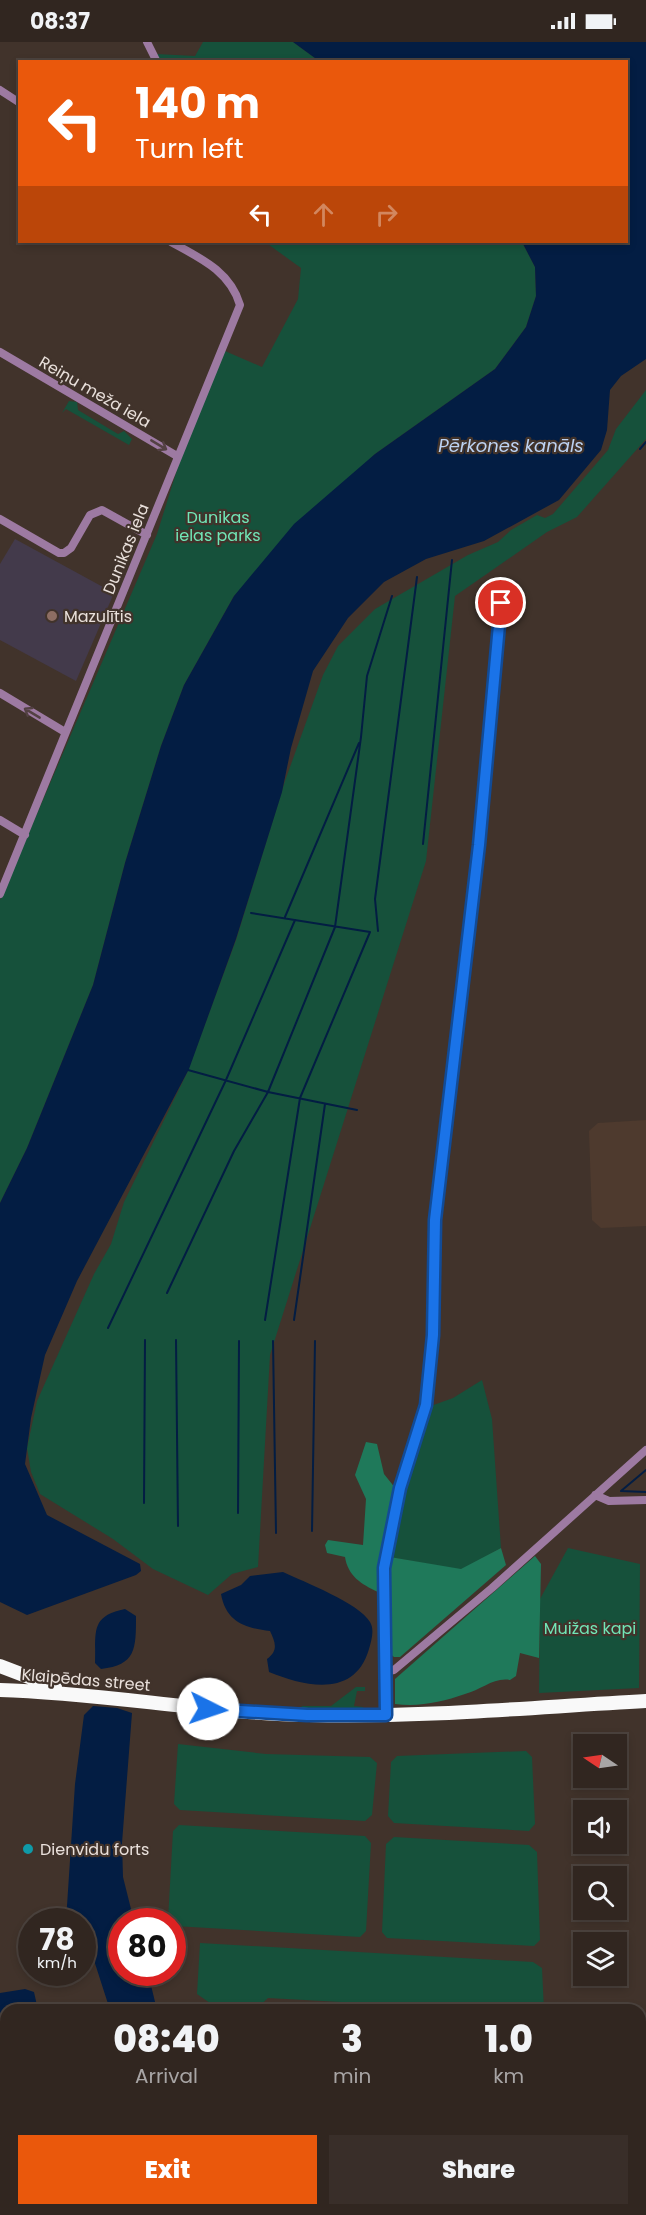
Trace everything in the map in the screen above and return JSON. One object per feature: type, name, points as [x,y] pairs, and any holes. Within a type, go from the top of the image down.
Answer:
[{"type":"highway","points":[[0,1666],[48,1685],[83,1695]]},
{"type":"highway","name":"Klaipēdas street","points":[[0,1690],[83,1695],[273,1714],[386,1715],[646,1701]]},
{"type":"street","points":[[147,42],[156,60]]},
{"type":"street","points":[[3,92],[18,102]]},
{"type":"street","name":"Dunikas iela","points":[[0,894],[240,305],[236,291],[215,267],[173,243]]},
{"type":"street","name":"Reiņu meža iela","points":[[0,352],[177,456]]},
{"type":"street","points":[[0,519],[59,553],[64,553],[71,548],[90,514],[102,510],[147,535]]},
{"type":"street","points":[[386,1715],[384,1672],[386,1551],[402,1477],[426,1405],[433,1335],[435,1220],[479,845],[501,603]]},
{"type":"street","points":[[0,693],[65,732]]},
{"type":"street","points":[[0,820],[25,835]]},
{"type":"street","points":[[384,1672],[394,1670],[646,1450]]},
{"type":"street","points":[[595,1496],[609,1501],[646,1500]]},
{"type":"shaded area","name":"Mazulītis","points":[[15,539],[114,593],[76,681],[0,640],[0,564]]},
{"type":"shaded area","points":[[646,1120],[646,1226],[601,1228],[592,1220],[589,1131],[598,1123]]},
{"type":"green space","points":[[203,42],[293,42],[318,60],[157,60],[156,54],[195,56]]},
{"type":"green space","name":"Dunikas ielas parks","points":[[266,243],[523,243],[535,267],[536,296],[526,327],[495,369],[375,454],[234,596],[184,685],[161,746],[125,863],[93,985],[27,1148],[0,1203],[0,900],[157,534],[185,444],[225,351],[262,367],[298,299],[301,268]]},
{"type":"green space","points":[[646,390],[646,439],[577,517],[547,532],[455,596],[426,861],[270,1355],[258,1567],[232,1574],[208,1595],[153,1569],[113,1539],[40,1494],[31,1472],[27,1448],[37,1401],[94,1274],[111,1244],[124,1202],[187,1073],[236,940],[285,781],[323,675],[338,646],[375,609],[468,555],[498,542],[511,530],[537,515],[545,518],[553,514],[608,450],[616,429]]},
{"type":"green space","points":[[69,401],[77,402],[78,410],[118,434],[124,431],[132,439],[129,445],[66,409],[62,413]]},
{"type":"green space","points":[[482,1380],[492,1419],[501,1548],[461,1570],[390,1557],[404,1488],[428,1407],[453,1398]]},
{"type":"green space","points":[[366,1442],[377,1444],[384,1474],[396,1489],[380,1567],[378,1592],[356,1579],[345,1557],[327,1553],[325,1545],[328,1540],[363,1545],[366,1499],[355,1475]]},
{"type":"green space","points":[[501,1548],[506,1565],[400,1657],[394,1657],[388,1652],[387,1569],[390,1557],[461,1569]]},
{"type":"green space","name":"Muižas kapi","points":[[568,1548],[640,1564],[639,1688],[539,1693],[540,1599]]},
{"type":"green space","points":[[535,1556],[541,1564],[539,1658],[520,1653],[516,1676],[510,1680],[498,1680],[471,1692],[439,1701],[413,1705],[395,1704],[395,1679]]},
{"type":"green space","points":[[356,1687],[365,1687],[365,1691],[357,1691],[354,1706],[363,1707],[363,1710],[304,1709],[301,1706],[331,1706]]},
{"type":"green space","points":[[178,1744],[266,1754],[370,1757],[377,1763],[372,1815],[365,1821],[180,1810],[174,1804]]},
{"type":"green space","points":[[526,1751],[532,1757],[535,1824],[529,1831],[394,1823],[388,1816],[391,1762],[397,1756]]},
{"type":"green space","points":[[179,1825],[365,1836],[371,1843],[366,1931],[360,1937],[186,1927],[186,1908],[169,1908],[173,1831]]},
{"type":"green space","points":[[394,1837],[529,1845],[537,1852],[540,1940],[534,1946],[387,1938],[382,1932],[386,1844]]},
{"type":"green space","points":[[200,1943],[533,1962],[542,1968],[544,2004],[378,2004],[268,1998],[262,2004],[211,2004],[197,1994]]},
{"type":"water","name":"Pērkones kanāls","points":[[293,42],[646,42],[646,359],[621,376],[610,390],[607,430],[601,450],[559,500],[484,541],[426,559],[384,582],[348,618],[313,671],[291,748],[282,792],[236,939],[189,1069],[77,1281],[45,1355],[31,1418],[25,1464],[47,1515],[140,1564],[141,1571],[136,1575],[27,1615],[0,1602],[0,1203],[27,1148],[93,985],[125,863],[161,746],[184,685],[234,596],[294,524],[375,454],[495,369],[526,327],[536,296],[535,267],[523,243],[628,243],[628,60],[318,60]]},
{"type":"water","points":[[283,1572],[343,1600],[370,1622],[372,1639],[369,1649],[362,1665],[353,1675],[341,1682],[313,1684],[298,1682],[269,1672],[267,1659],[275,1649],[270,1631],[252,1628],[238,1622],[227,1611],[221,1594],[241,1585],[250,1576]]},
{"type":"water","points":[[125,1609],[136,1616],[132,1653],[121,1664],[101,1669],[95,1663],[97,1627],[106,1616]]},
{"type":"water","points":[[93,1706],[117,1708],[132,1713],[122,1843],[123,1877],[131,1908],[108,1908],[108,1986],[151,1986],[156,2004],[108,2004],[96,1967],[96,1908],[67,1908],[75,1784],[84,1715]]},
{"type":"water","points":[[25,1989],[34,1992],[37,2004],[0,2004],[0,1993]]},
{"type":"waterway","points":[[640,449],[646,442]]},
{"type":"waterway","points":[[423,844],[452,560]]},
{"type":"waterway","points":[[378,931],[375,899],[417,577]]},
{"type":"waterway","points":[[167,1293],[234,1151],[268,1092],[335,927],[367,676],[392,596]]},
{"type":"waterway","points":[[285,917],[359,743]]},
{"type":"waterway","points":[[251,913],[370,932],[300,1098],[265,1320]]},
{"type":"waterway","points":[[108,1328],[226,1080],[295,920]]},
{"type":"waterway","points":[[188,1070],[268,1092],[357,1110]]},
{"type":"waterway","points":[[294,1320],[325,1104]]},
{"type":"waterway","points":[[144,1503],[145,1340]]},
{"type":"waterway","points":[[176,1340],[178,1526]]},
{"type":"waterway","points":[[238,1513],[239,1341]]},
{"type":"waterway","points":[[273,1341],[276,1533]]},
{"type":"waterway","points":[[312,1531],[315,1341]]},
{"type":"waterway","points":[[646,1470],[621,1491],[646,1492]]},
{"type":"place","name":"Mazulītis","points":[[52,616]]},
{"type":"place","name":"Dienvidu forts","points":[[28,1849]]},
{"type":"route","points":[[208,1709],[273,1714],[386,1715],[384,1568],[400,1488],[426,1405],[433,1335],[435,1220],[479,845],[501,603]]}]
